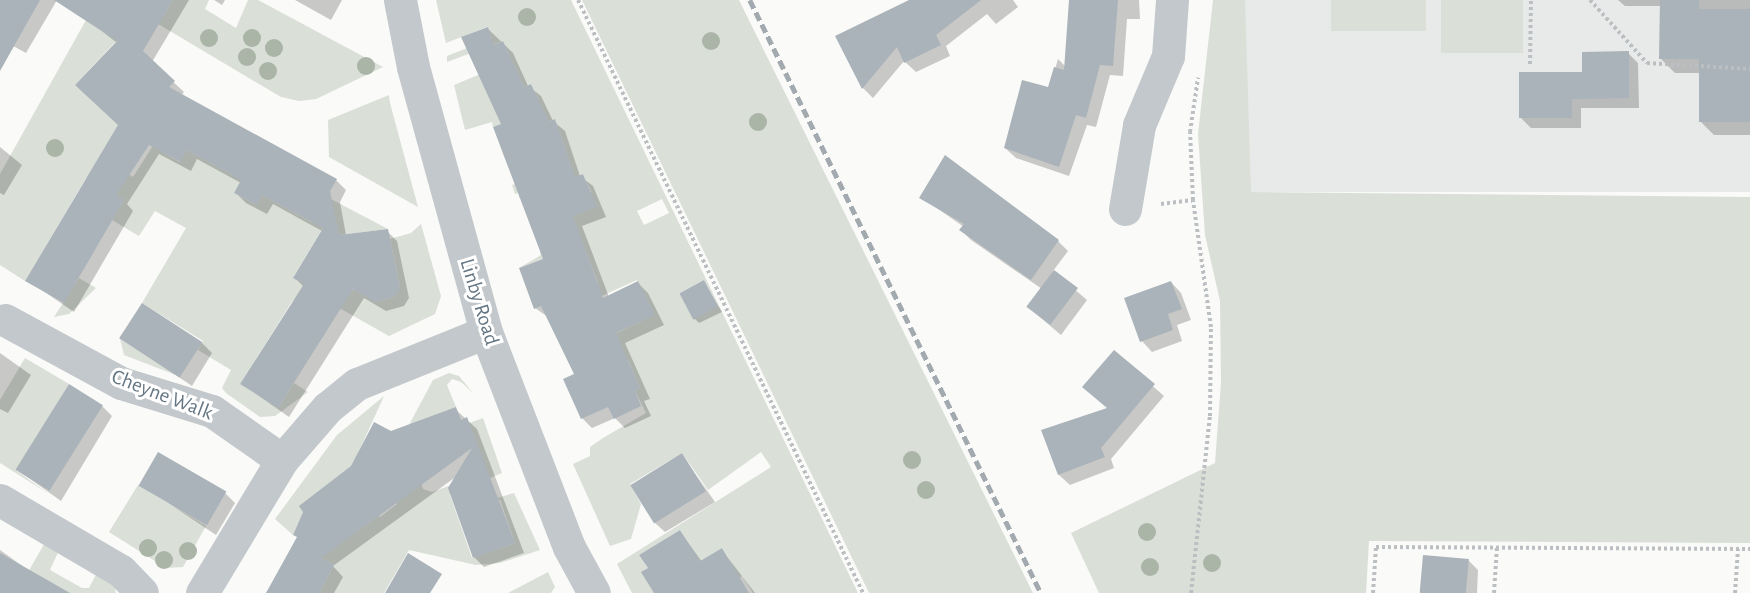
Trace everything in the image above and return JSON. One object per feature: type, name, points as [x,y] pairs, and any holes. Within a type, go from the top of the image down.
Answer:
[{"type":"street","name":"Linby Road","points":[[400,0],[412,67],[486,332],[569,547],[594,593]]},
{"type":"street","points":[[1125,209],[1139,125],[1168,56],[1172,0]]},
{"type":"street","name":"Cheyne Walk","points":[[5,320],[121,383],[212,411],[282,460]]},
{"type":"street","points":[[202,593],[282,460],[327,408],[357,384],[486,332]]},
{"type":"street","points":[[0,500],[120,571],[141,593]]},
{"type":"path","points":[[578,0],[863,593]]},
{"type":"path","points":[[1530,64],[1531,0]]},
{"type":"path","points":[[1590,0],[1647,63],[1750,69]]},
{"type":"path","points":[[1191,593],[1210,416],[1211,327],[1193,200],[1190,132],[1198,76]]},
{"type":"path","points":[[1373,593],[1376,547],[1750,549]]},
{"type":"path","points":[[1494,593],[1497,547]]},
{"type":"path","points":[[1735,593],[1738,549]]},
{"type":"shaded area","points":[[173,0],[209,0],[205,9],[236,28],[248,0],[258,0],[383,67],[316,99],[299,101],[281,97],[133,9],[163,17]]},
{"type":"shaded area","points":[[436,0],[571,0],[858,593],[753,593],[742,576],[724,588],[714,575],[732,564],[722,548],[688,568],[690,545],[680,530],[639,555],[648,568],[642,572],[685,574],[654,593],[632,593],[617,564],[771,467],[761,452],[708,490],[682,453],[630,484],[641,504],[631,539],[610,546],[573,464],[590,456],[590,447],[646,413],[635,391],[640,388],[629,362],[609,337],[654,315],[637,280],[564,313],[598,283],[583,244],[519,268],[541,255],[540,252],[563,243],[568,218],[588,210],[591,191],[583,174],[519,198],[519,193],[515,194],[512,185],[571,166],[555,119],[545,122],[541,111],[493,127],[492,122],[465,130],[454,85],[478,75],[538,98],[531,84],[524,87],[503,41],[447,62],[447,56],[492,38],[487,27],[446,43]],"holes":[[[662,199],[669,213],[644,225],[637,211]],[[704,280],[718,306],[693,318],[679,293]]]},
{"type":"shaded area","points":[[582,0],[739,0],[1033,593],[869,593]]},
{"type":"shaded area","points":[[1213,0],[1245,0],[1251,192],[1750,197],[1750,543],[1369,541],[1366,593],[1099,593],[1071,533],[1215,463],[1221,382],[1220,301],[1205,235],[1198,134]]},
{"type":"shaded area","points":[[1245,0],[1750,0],[1750,192],[1245,192]]},
{"type":"shaded area","points":[[1331,0],[1426,0],[1426,31],[1331,31]]},
{"type":"shaded area","points":[[1441,0],[1523,0],[1523,53],[1441,53]]},
{"type":"shaded area","points":[[86,20],[117,40],[75,85],[138,120],[115,131],[100,156],[133,177],[156,141],[159,150],[180,162],[187,150],[234,176],[246,155],[253,158],[234,193],[257,205],[262,195],[313,223],[327,197],[388,229],[339,235],[336,222],[325,224],[293,278],[338,292],[366,288],[375,302],[394,297],[400,287],[390,239],[411,233],[421,224],[441,296],[435,314],[389,336],[311,292],[302,306],[293,300],[240,384],[278,408],[294,383],[308,392],[275,416],[260,417],[222,388],[231,370],[198,350],[203,341],[142,303],[186,228],[155,211],[139,236],[112,220],[124,200],[86,178],[25,281],[0,265],[0,174]]},
{"type":"shaded area","points":[[389,95],[418,207],[329,157],[328,120]]},
{"type":"shaded area","points":[[79,278],[96,288],[69,314],[54,317]]},
{"type":"shaded area","points":[[120,339],[181,377],[124,355]]},
{"type":"shaded area","points":[[25,358],[69,384],[17,471],[49,494],[0,463],[0,400]]},
{"type":"shaded area","points":[[449,373],[459,376],[473,393],[461,382],[452,379],[447,385],[456,407],[420,480],[423,489],[432,492],[487,472],[469,423],[483,418],[502,473],[450,495],[472,558],[515,543],[500,500],[480,503],[514,493],[540,550],[500,563],[476,565],[409,550],[384,593],[319,593],[334,565],[294,543],[348,522],[356,532],[372,521],[370,504],[380,517],[397,504],[362,458],[300,506],[303,512],[293,535],[275,519],[337,435],[384,396],[359,451],[387,466],[433,380]]},
{"type":"shaded area","points":[[138,485],[206,526],[183,567],[166,568],[109,532]]},
{"type":"shaded area","points":[[47,539],[61,546],[50,570],[82,588],[89,588],[101,565],[113,580],[116,593],[16,593]]},
{"type":"shaded area","points":[[548,572],[555,587],[551,593],[508,593]]},
{"type":"building","points":[[0,0],[40,0],[0,71]]},
{"type":"building","points":[[54,0],[173,0],[143,51],[175,81],[169,87],[337,179],[330,191],[339,235],[388,229],[400,288],[394,297],[375,302],[353,289],[278,408],[240,384],[304,284],[293,278],[323,228],[262,195],[257,205],[234,193],[241,180],[187,150],[181,162],[149,145],[116,195],[124,200],[64,303],[25,281],[118,125],[75,85],[117,41]]},
{"type":"building","points":[[909,0],[981,0],[936,35],[941,45],[904,63],[897,47],[862,89],[835,36]]},
{"type":"building","points":[[1069,0],[1118,0],[1113,66],[1100,65],[1086,118],[1076,115],[1059,167],[1004,148],[1022,80],[1048,87],[1054,67],[1064,70]]},
{"type":"building","points":[[1660,0],[1699,0],[1699,9],[1750,9],[1750,122],[1699,122],[1699,59],[1659,59]]},
{"type":"building","points":[[488,27],[494,45],[503,41],[524,87],[531,84],[549,121],[555,119],[575,177],[583,174],[597,207],[573,216],[603,298],[638,281],[655,315],[616,333],[640,388],[635,391],[641,406],[614,419],[608,407],[581,419],[563,379],[574,374],[541,306],[534,309],[519,268],[543,259],[493,127],[501,124],[461,37]]},
{"type":"building","points":[[1629,51],[1629,98],[1572,99],[1572,118],[1519,118],[1519,72],[1582,72],[1582,52]]},
{"type":"building","points":[[945,155],[1059,240],[1031,280],[959,230],[964,224],[919,198]]},
{"type":"building","points":[[1054,270],[1078,288],[1050,325],[1026,307]]},
{"type":"building","points":[[704,280],[718,306],[693,320],[679,293]]},
{"type":"building","points":[[1171,281],[1182,309],[1168,314],[1173,330],[1140,342],[1124,298]]},
{"type":"building","points":[[142,303],[202,342],[180,377],[119,338]]},
{"type":"building","points":[[1114,350],[1155,384],[1101,448],[1105,457],[1058,475],[1041,430],[1107,408],[1082,387]]},
{"type":"building","points":[[69,384],[103,405],[49,491],[15,470]]},
{"type":"building","points":[[456,407],[461,420],[467,417],[515,543],[473,558],[448,488],[472,448],[321,558],[334,565],[319,593],[266,593],[297,537],[293,535],[303,512],[299,506],[351,466],[374,422],[391,431]]},
{"type":"building","points":[[158,452],[226,492],[207,525],[138,486]]},
{"type":"building","points":[[682,453],[706,491],[654,523],[630,485]]},
{"type":"building","points":[[680,530],[700,561],[722,548],[749,593],[654,593],[641,572],[648,568],[639,555]]},
{"type":"building","points":[[0,553],[70,593],[0,593]]},
{"type":"building","points":[[408,553],[442,574],[430,593],[385,593]]},
{"type":"building","points":[[1423,555],[1469,559],[1466,593],[1420,593]]},
{"type":"railway","points":[[750,0],[1041,593]]}]
